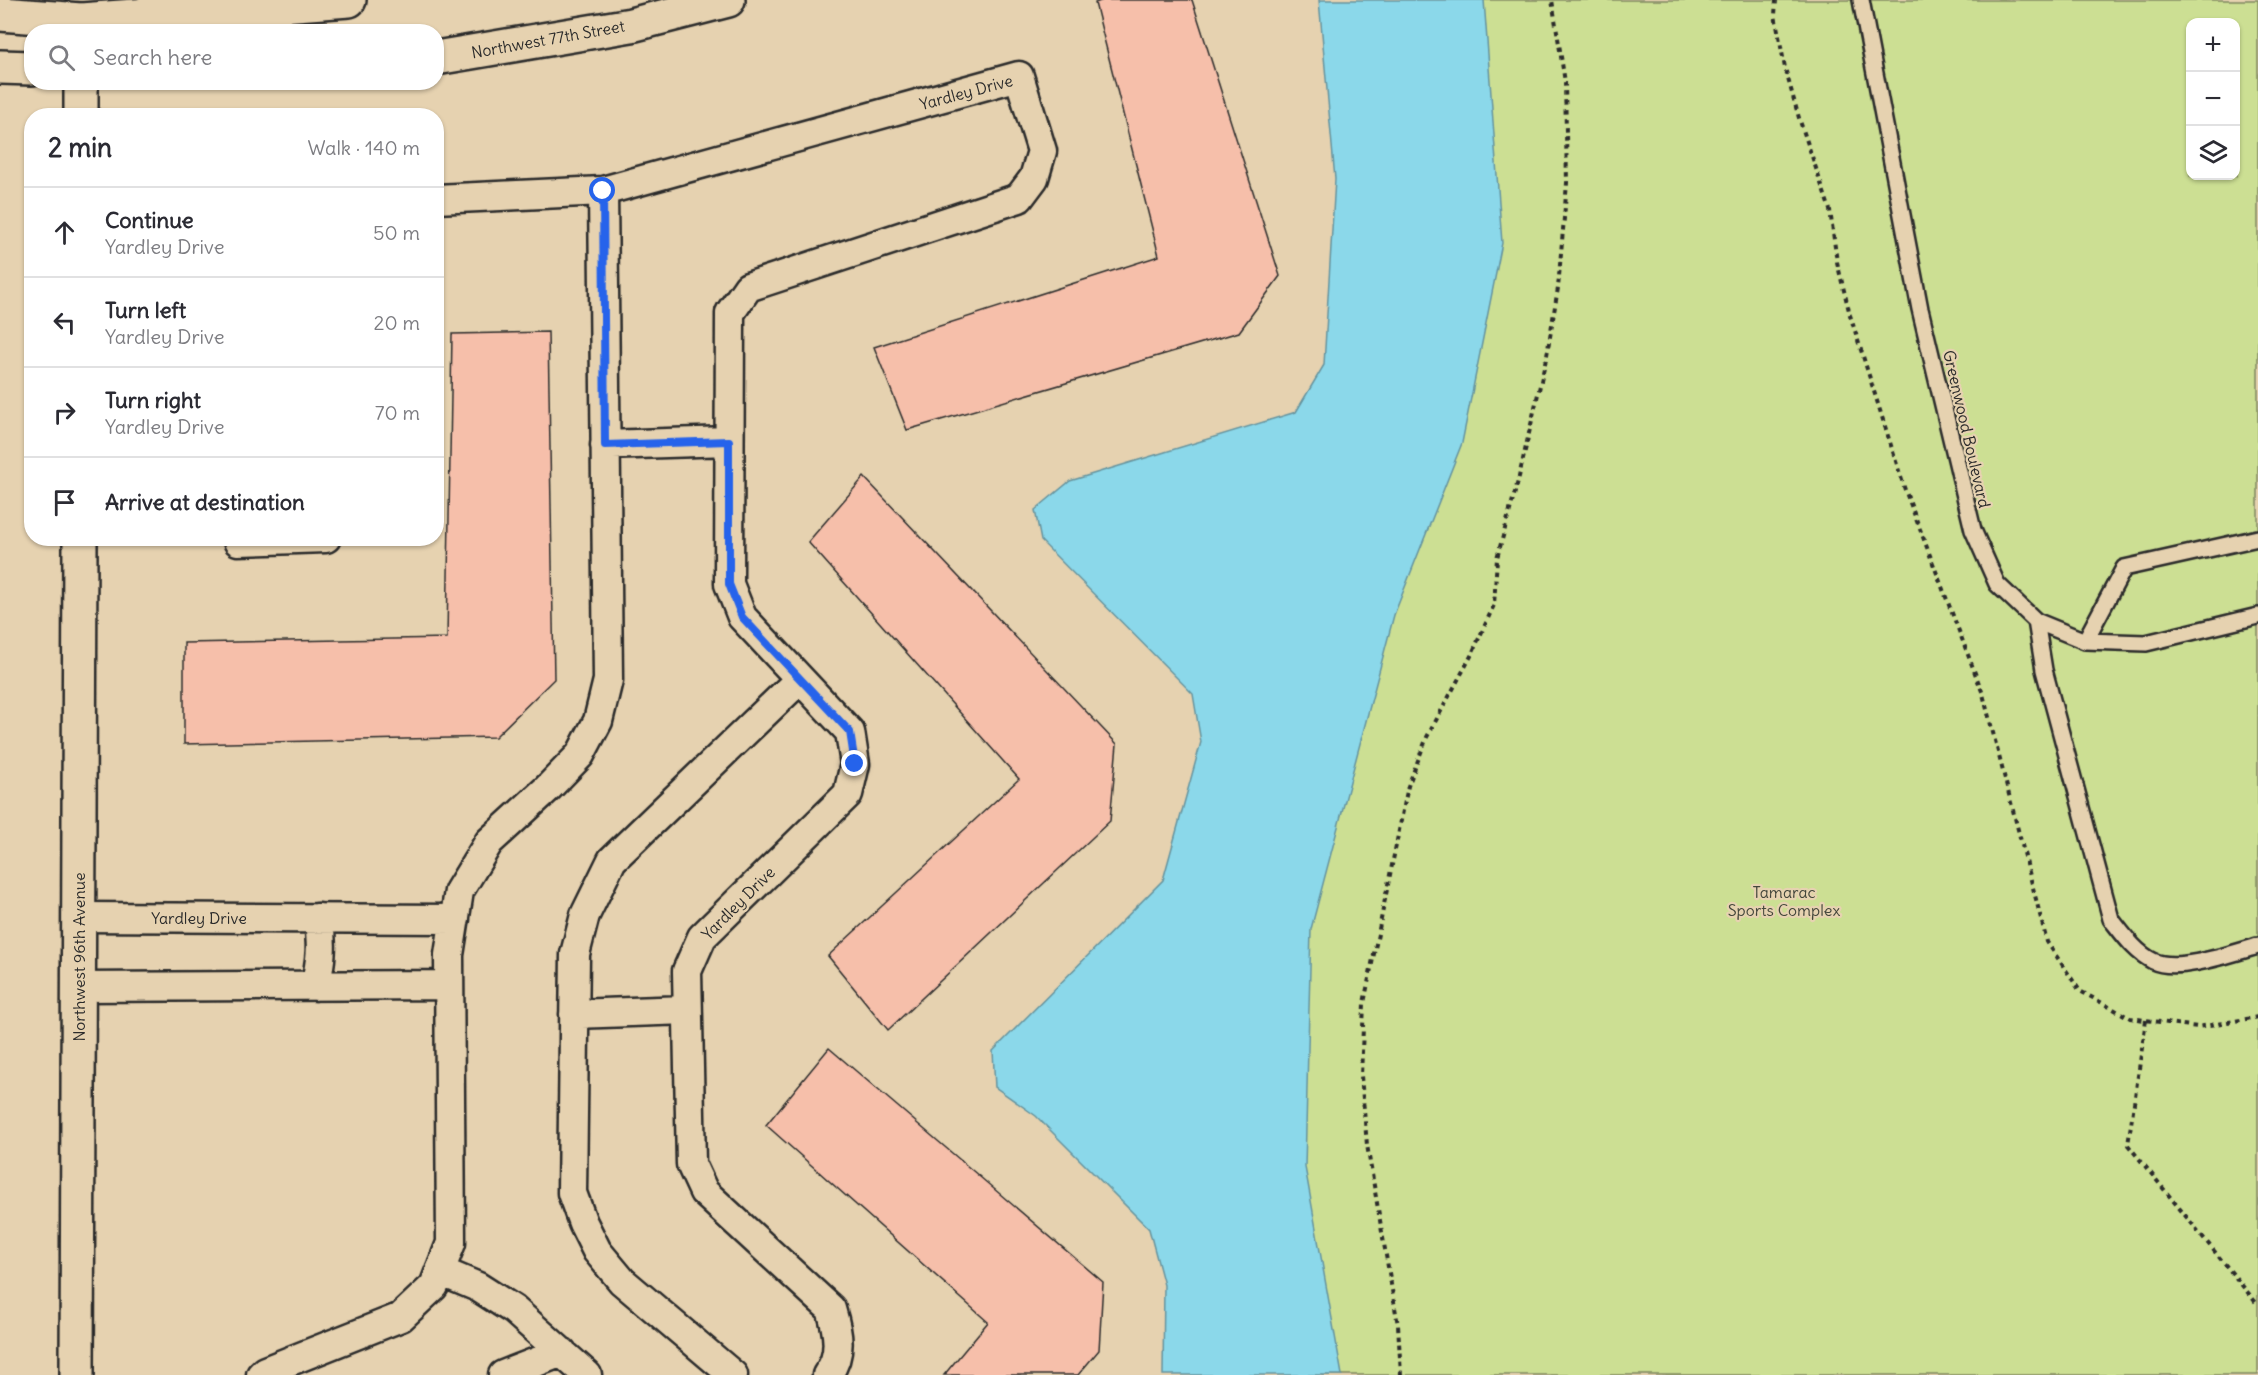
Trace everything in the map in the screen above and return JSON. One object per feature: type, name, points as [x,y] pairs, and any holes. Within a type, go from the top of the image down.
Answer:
[{"type":"street","points":[[0,14],[81,17],[349,0]]},
{"type":"street","name":"Northwest 77th Street","points":[[444,57],[631,25],[728,0]]},
{"type":"street","points":[[0,67],[24,68]]},
{"type":"street","name":"Yardley Drive","points":[[603,191],[1019,76],[1042,151],[1034,178],[1019,198],[748,287],[730,313],[729,584],[742,617],[850,732],[855,764],[848,794],[702,937],[687,971],[691,1164],[704,1192],[831,1310],[839,1336],[835,1366],[826,1375]]},
{"type":"street","points":[[81,90],[81,108]]},
{"type":"street","points":[[261,1375],[265,1371],[401,1317],[434,1286],[451,1243],[449,955],[459,891],[489,842],[549,788],[580,755],[598,721],[608,680],[603,191],[444,199]]},
{"type":"street","points":[[605,445],[729,441]]},
{"type":"street","name":"Northwest 96th Avenue","points":[[77,1375],[80,546]]},
{"type":"street","points":[[733,1375],[622,1281],[597,1251],[583,1224],[572,1193],[575,954],[585,915],[612,860],[800,679]]},
{"type":"street","name":"Yardley Drive","points":[[79,917],[455,919]]},
{"type":"street","points":[[315,986],[321,961],[322,940],[318,918]]},
{"type":"street","points":[[78,987],[449,986]]},
{"type":"street","points":[[574,1014],[687,1010]]},
{"type":"street","points":[[440,1271],[478,1287],[514,1310],[587,1375]]},
{"type":"street","points":[[503,1375],[562,1352]]},
{"type":"lane","name":"Greenwood Boulevard","points":[[1861,0],[1920,309],[1973,530],[1997,584],[2036,621],[2085,641],[2146,643],[2258,616]]},
{"type":"lane","points":[[2085,641],[2124,568],[2258,538]]},
{"type":"lane","points":[[2036,621],[2044,670],[2111,919],[2131,944],[2155,962],[2187,965],[2258,946]]},
{"type":"path","points":[[1401,1375],[1398,1325],[1367,1145],[1361,1076],[1364,1003],[1408,786],[1427,737],[1471,656],[1494,605],[1497,558],[1518,481],[1547,355],[1558,288],[1567,183],[1565,82],[1552,0]]},
{"type":"path","points":[[1776,0],[1775,15],[1785,68],[1830,210],[1837,262],[1850,315],[1905,490],[1983,694],[2047,942],[2080,990],[2130,1018],[2198,1027],[2258,1017]]},
{"type":"path","points":[[2146,1020],[2128,1145],[2258,1305]]},
{"type":"green space","name":"Tamarac Sports Complex","points":[[1468,0],[2258,0],[2258,1375],[1322,1375],[1281,1110],[1318,786]]},
{"type":"water","points":[[1319,0],[1484,0],[1502,243],[1462,443],[1394,615],[1311,929],[1305,1167],[1342,1375],[1163,1375],[1164,1285],[1149,1229],[1036,1116],[995,1087],[993,1051],[1163,880],[1201,742],[1193,694],[1041,541],[1035,510],[1070,481],[1296,412],[1324,365],[1335,179]]},
{"type":"building","points":[[1103,0],[1192,0],[1280,276],[1239,332],[907,430],[874,347],[1159,256],[1095,3]]},
{"type":"building","points":[[548,332],[554,679],[495,737],[184,744],[184,643],[447,638],[452,334]]},
{"type":"building","points":[[864,477],[1117,744],[1110,821],[888,1030],[828,956],[1019,779],[808,542]]},
{"type":"building","points":[[829,1048],[1103,1282],[1099,1350],[1078,1375],[944,1375],[988,1322],[766,1125]]},
{"type":"route","points":[[603,191],[605,445],[729,441],[729,584],[742,617],[850,732],[855,764]]}]
